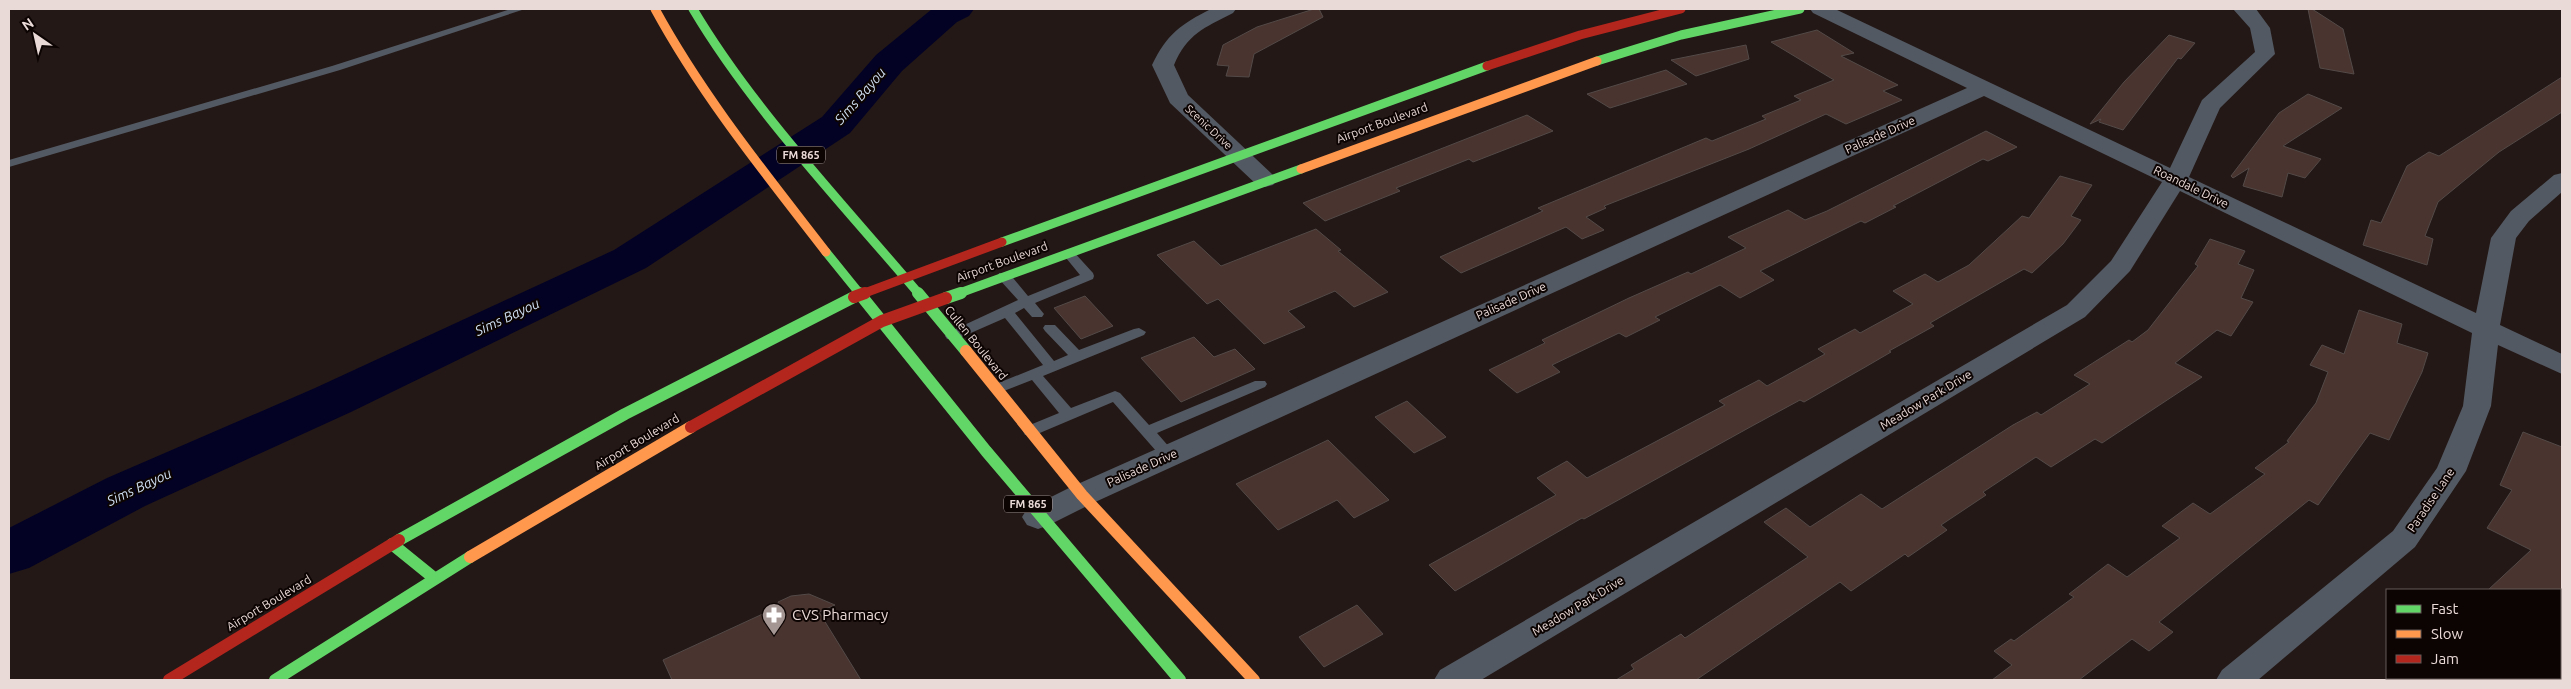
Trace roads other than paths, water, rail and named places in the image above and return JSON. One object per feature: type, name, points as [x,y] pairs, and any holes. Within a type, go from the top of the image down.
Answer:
[{"type":"main road","name":"FM 865","points":[[655,9],[663,26],[696,70],[707,97],[831,258],[1038,517],[1180,680]]},
{"type":"main road","name":"Cullen Boulevard","points":[[693,9],[722,62],[738,78],[864,232],[906,277],[1082,495],[1254,680]]},
{"type":"main road","name":"Airport Boulevard","points":[[169,680],[392,544],[545,456],[751,347],[860,294],[1509,58],[1580,35],[1681,9]]},
{"type":"main road","name":"Airport Boulevard","points":[[275,680],[434,578],[734,400],[882,322],[1265,180],[1534,74],[1681,35],[1800,9]]},
{"type":"main road","points":[[1509,58],[1534,74]]},
{"type":"main road","points":[[392,544],[434,578]]},
{"type":"street","name":"Scenic Drive","points":[[1226,9],[1187,28],[1172,44],[1163,66],[1178,98],[1265,180]]},
{"type":"street","name":"Roandale Drive","points":[[1820,9],[2562,365]]},
{"type":"street","name":"Meadow Park Drive","points":[[1452,680],[2076,311],[2121,266],[2176,179],[2210,105],[2265,54],[2264,32],[2250,13],[2243,9]]},
{"type":"street","name":"Palisade Drive","points":[[1038,517],[1082,495],[1985,88]]},
{"type":"street","name":"Paradise Lane","points":[[2234,680],[2404,539],[2452,472],[2477,406],[2486,329],[2504,238],[2520,216],[2562,180]]},
{"type":"lane","points":[[9,164],[346,65],[520,9]]},
{"type":"lane","points":[[952,336],[1025,302],[1088,276],[1068,253]]},
{"type":"lane","points":[[1004,276],[1037,314]]},
{"type":"lane","points":[[1007,312],[1052,367]]},
{"type":"lane","points":[[1050,328],[1077,356]]},
{"type":"lane","points":[[996,389],[1138,332]]},
{"type":"lane","points":[[1034,374],[1069,415]]},
{"type":"lane","points":[[1148,432],[1260,384]]},
{"type":"lane","points":[[1030,431],[1116,396],[1169,456]]},
{"type":"waterway","name":"Sims Bayou","points":[[9,553],[126,492],[333,400],[630,259],[836,125],[889,63],[945,15],[957,9]]},
{"type":"place","name":"CVS Pharmacy","points":[[774,636]]}]
